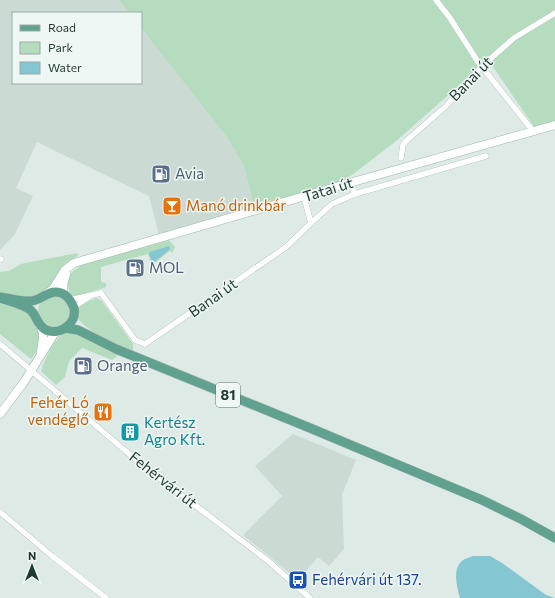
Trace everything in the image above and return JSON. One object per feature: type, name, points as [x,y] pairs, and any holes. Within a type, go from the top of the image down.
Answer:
[{"type":"main road","name":"81","points":[[0,297],[33,301],[43,296],[58,292],[66,296],[80,325],[92,336]]},
{"type":"main road","points":[[37,321],[35,307],[43,296]]},
{"type":"main road","name":"81","points":[[0,297],[28,308],[34,314],[37,321],[48,331],[78,330],[116,349],[482,500],[555,538]]},
{"type":"main road","points":[[63,330],[70,324],[74,311]]},
{"type":"street","points":[[436,0],[482,66],[534,131]]},
{"type":"street","name":"Banai út","points":[[402,158],[403,146],[407,140],[444,107],[482,66],[514,38],[555,12]]},
{"type":"street","name":"Tatai út","points":[[43,296],[56,286],[68,266],[78,262],[555,125]]},
{"type":"street","name":"Tatai út","points":[[311,223],[332,204],[355,194],[486,156]]},
{"type":"street","points":[[350,183],[355,194]]},
{"type":"street","points":[[304,197],[311,223]]},
{"type":"street","name":"Banai út","points":[[102,293],[135,340],[145,344],[286,247],[311,223]]},
{"type":"street","points":[[78,262],[65,276],[63,285],[66,296],[74,298],[102,293]]},
{"type":"street","points":[[74,311],[80,302],[102,293]]},
{"type":"street","points":[[37,321],[42,328],[43,333],[41,354]]},
{"type":"street","points":[[0,414],[32,371],[54,334],[63,330]]},
{"type":"street","name":"Fehérvári út","points":[[0,344],[141,464],[267,560],[310,598]]},
{"type":"street","points":[[0,512],[52,556],[106,598]]},
{"type":"shaded area","points":[[0,0],[119,0],[128,12],[12,12],[12,84],[142,84],[142,29],[226,136],[244,166],[254,207],[159,235],[149,196],[37,142],[16,188],[33,196],[15,234],[0,250]]},
{"type":"shaded area","points":[[293,434],[356,460],[342,495],[344,549],[329,566],[318,557],[298,580],[243,535],[282,496],[255,466]]},
{"type":"green space","points":[[119,0],[555,0],[555,129],[539,134],[487,58],[453,91],[395,142],[344,181],[254,207],[244,166],[226,136],[142,29],[142,12],[128,12]]},
{"type":"green space","points":[[169,240],[175,247],[172,253],[170,251],[152,265],[148,254],[101,267],[101,282],[106,283],[106,287],[81,295],[71,296],[68,280],[72,272],[80,266]]},
{"type":"green space","points":[[77,253],[78,256],[69,261],[49,288],[32,298],[0,293],[0,272],[9,271],[21,264]]},
{"type":"green space","points":[[54,295],[60,296],[67,302],[70,311],[69,317],[63,324],[54,327],[48,326],[41,320],[38,311],[39,305],[45,298]]},
{"type":"green space","points":[[96,298],[101,300],[133,344],[133,352],[90,330],[78,319],[78,307]]},
{"type":"green space","points":[[0,301],[29,313],[34,324],[38,327],[41,336],[39,345],[31,359],[0,334]]},
{"type":"green space","points":[[72,331],[122,352],[112,360],[82,348],[69,361],[65,377],[56,385],[41,371],[52,346],[60,336]]},
{"type":"water","points":[[169,246],[170,249],[153,263],[152,262],[149,254],[150,252]]},
{"type":"water","points":[[473,556],[490,556],[546,595],[555,598],[460,598],[456,579],[457,569],[462,561]]},
{"type":"place","name":"Avia","points":[[161,174]]},
{"type":"place","name":"Manó drinkbár","points":[[172,206]]},
{"type":"place","name":"MOL","points":[[135,268]]},
{"type":"place","name":"Orange","points":[[83,366]]},
{"type":"place","name":"Fehér Ló vendéglő","points":[[103,412]]},
{"type":"place","name":"Kertész Agro Kft.","points":[[130,432]]},
{"type":"place","name":"Fehérvári út 137.","points":[[298,580]]}]
